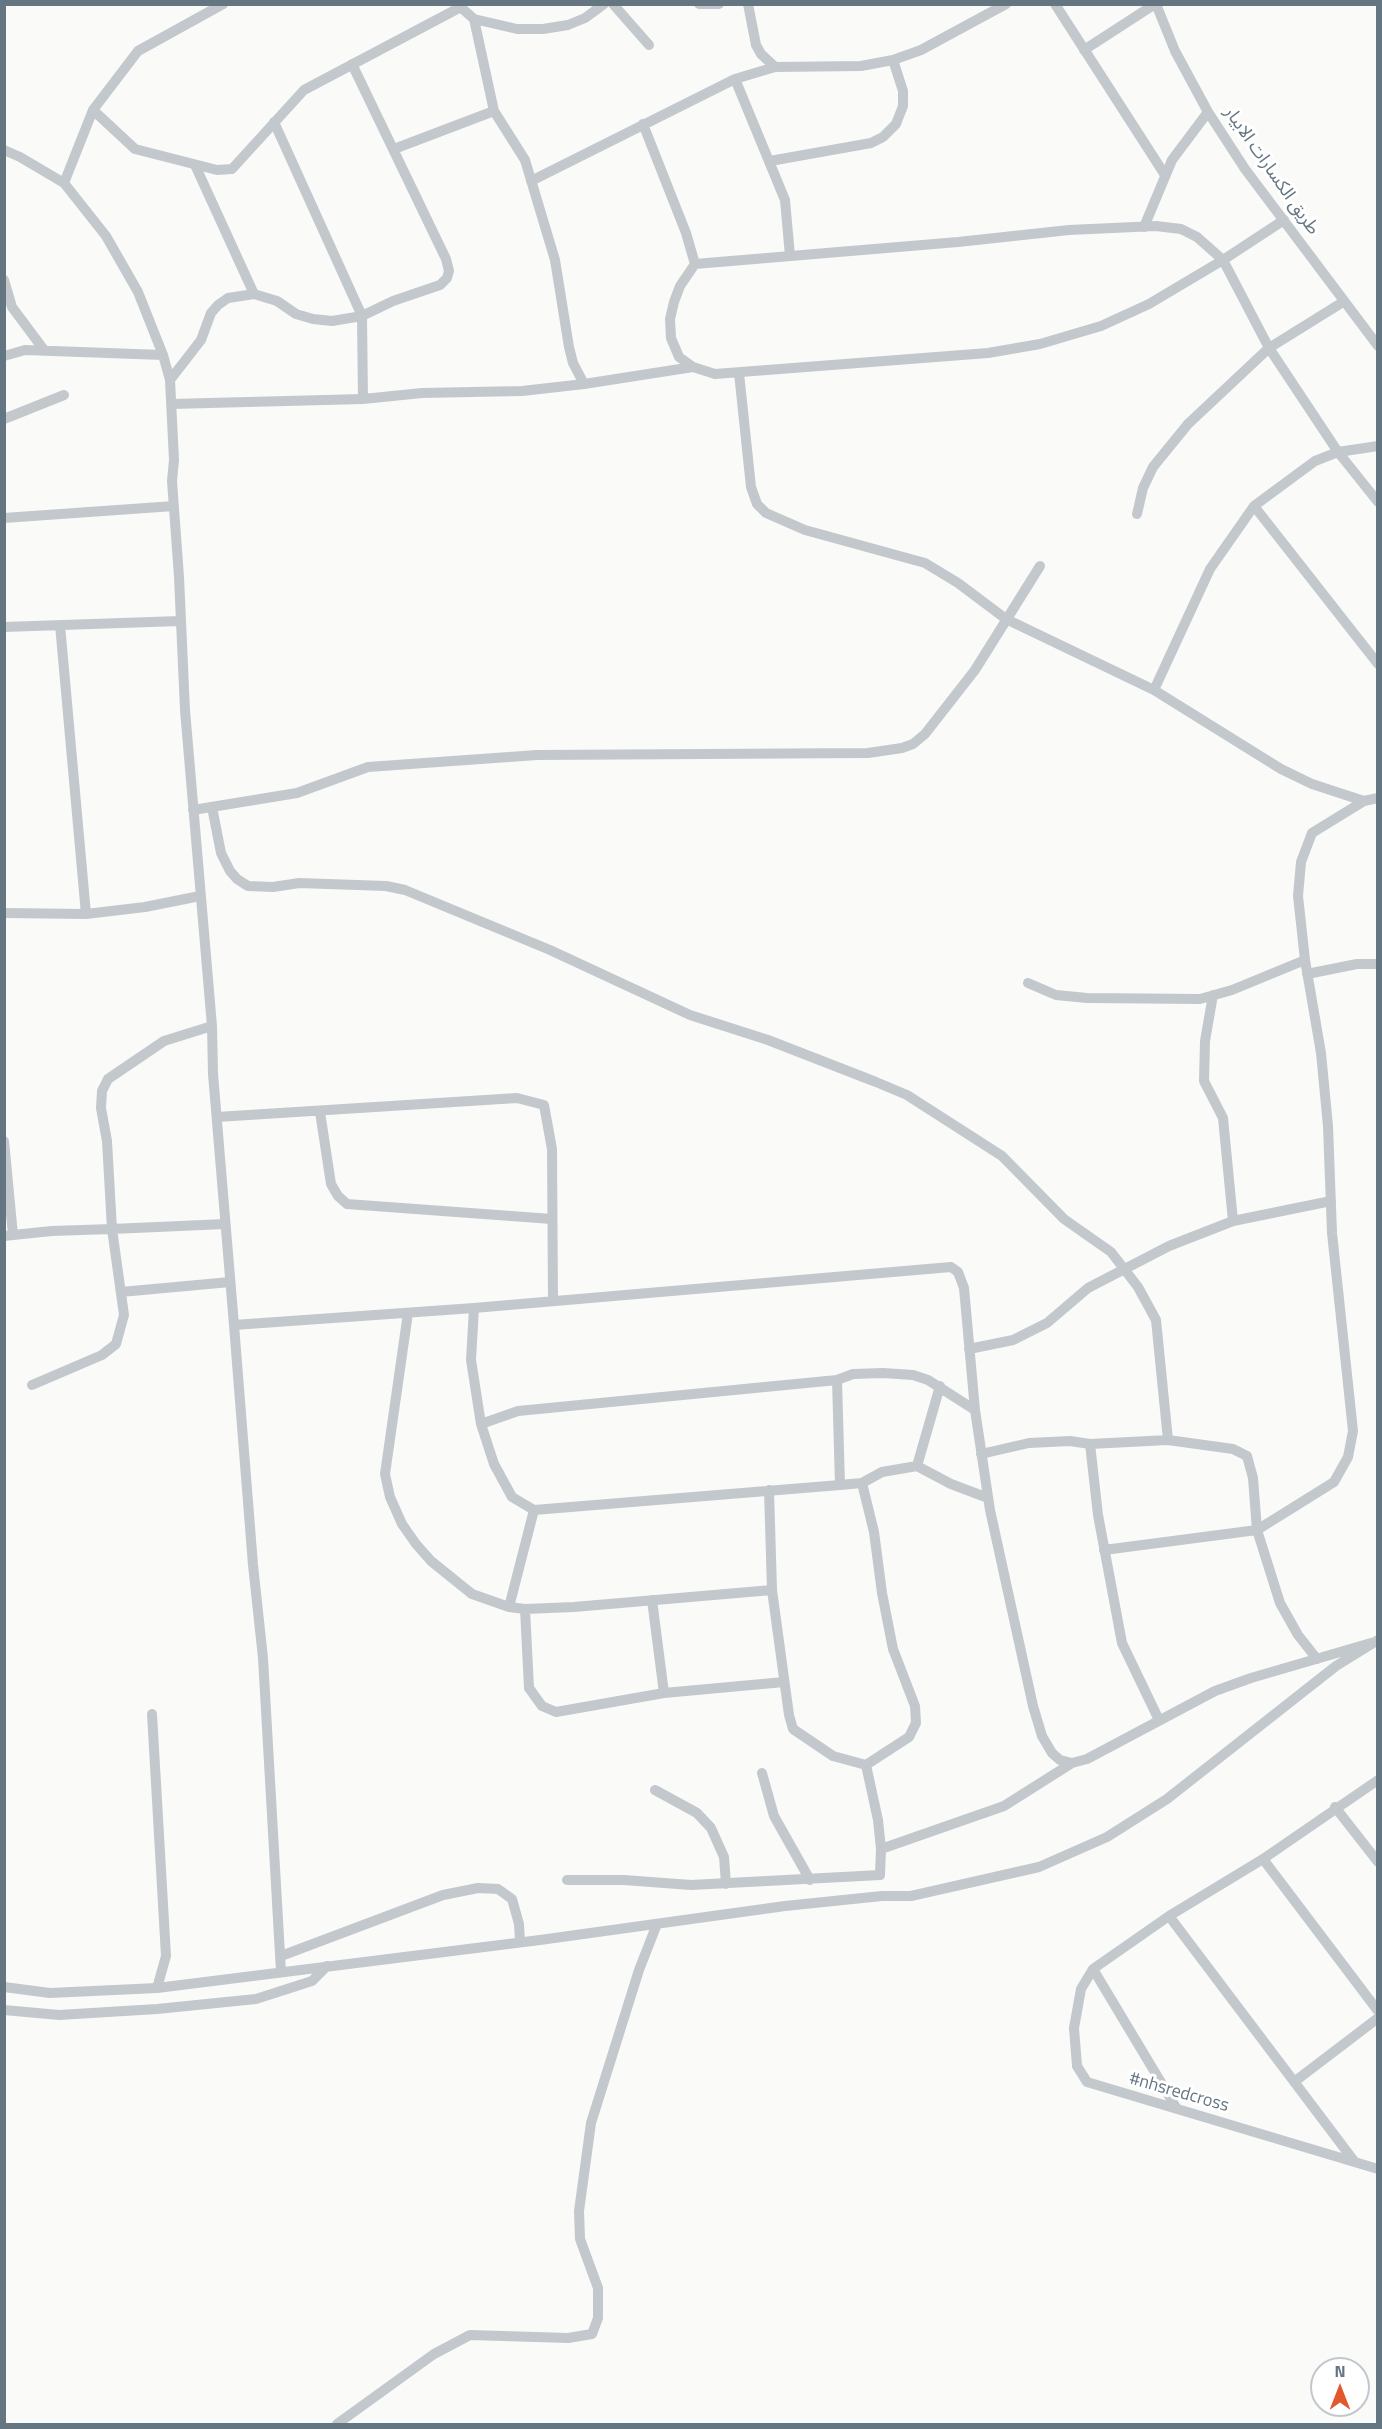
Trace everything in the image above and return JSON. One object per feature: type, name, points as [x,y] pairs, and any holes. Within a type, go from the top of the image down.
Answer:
[{"type":"street","points":[[64,183],[93,110],[138,51],[223,4]]},
{"type":"street","points":[[93,110],[135,149],[226,171],[232,169],[304,90],[458,6],[474,19],[517,28],[543,29],[568,25],[585,18],[604,4]]},
{"type":"street","points":[[614,4],[649,45]]},
{"type":"street","points":[[699,4],[719,4]]},
{"type":"street","points":[[748,4],[756,45],[761,54],[775,67]]},
{"type":"street","points":[[1055,4],[1165,175]]},
{"type":"street","points":[[1084,50],[1155,4]]},
{"type":"street","name":"طريق الكسارات الابيار","points":[[1155,4],[1175,51],[1208,112],[1245,169],[1377,346]]},
{"type":"street","points":[[531,181],[735,79],[775,67],[861,66],[893,60],[921,50],[999,6]]},
{"type":"street","points":[[474,19],[494,111],[502,126],[519,147],[555,260],[573,363],[584,384]]},
{"type":"street","points":[[770,161],[871,143],[883,137],[897,123],[903,106],[903,91],[893,60]]},
{"type":"street","points":[[170,380],[201,340],[206,325],[218,305],[228,298],[254,294],[277,301],[296,314],[332,321],[362,316],[393,301],[440,285],[447,278],[449,271],[447,259],[352,64]]},
{"type":"street","points":[[735,79],[785,200],[790,256]]},
{"type":"street","points":[[394,149],[494,111]]},
{"type":"street","points":[[1144,227],[1165,175],[1180,147],[1208,112]]},
{"type":"street","points":[[274,122],[362,316],[363,399]]},
{"type":"street","points":[[643,124],[686,233],[695,264]]},
{"type":"street","points":[[4,150],[64,183],[106,236],[138,292],[163,355],[170,380],[185,710],[212,1026],[213,1074],[253,1565],[263,1658],[281,1972]]},
{"type":"street","points":[[195,165],[254,294]]},
{"type":"street","points":[[695,264],[680,286],[670,319],[671,338],[679,357],[693,367],[715,374],[739,373],[988,353],[1040,345],[1101,326],[1149,304],[1284,220]]},
{"type":"street","points":[[695,264],[947,243],[1069,230],[1144,227],[1181,229],[1197,237],[1223,260],[1269,348],[1338,452],[1377,502]]},
{"type":"street","points":[[4,280],[12,307],[44,350]]},
{"type":"street","points":[[1137,514],[1143,488],[1153,467],[1172,441],[1269,348],[1343,302]]},
{"type":"street","points":[[4,356],[25,350],[163,355]]},
{"type":"street","points":[[171,404],[363,399],[422,393],[522,390],[584,384],[693,367]]},
{"type":"street","points":[[739,373],[751,487],[757,504],[766,513],[805,530],[925,562],[958,583],[1006,619],[1154,690],[1281,769],[1312,784],[1364,801]]},
{"type":"street","points":[[4,419],[64,395]]},
{"type":"street","points":[[1154,690],[1210,569],[1254,506],[1315,462],[1338,452],[1377,446]]},
{"type":"street","points":[[4,518],[174,506]]},
{"type":"street","points":[[1254,506],[1377,664]]},
{"type":"street","points":[[194,810],[297,793],[368,767],[537,755],[868,753],[902,748],[913,744],[925,734],[975,670],[1040,566]]},
{"type":"street","points":[[4,627],[180,621]]},
{"type":"street","points":[[60,625],[86,914]]},
{"type":"street","points":[[1104,1550],[1257,1530],[1334,1482],[1348,1457],[1353,1431],[1333,1245],[1328,1126],[1321,1053],[1307,974],[1298,896],[1301,862],[1312,833],[1364,801],[1377,798]]},
{"type":"street","points":[[212,807],[221,853],[230,871],[248,886],[273,887],[299,884],[386,886],[405,890],[550,950],[690,1015],[768,1040],[907,1095],[1002,1156],[1064,1219],[1111,1252],[1138,1287],[1156,1320],[1168,1440]]},
{"type":"street","points":[[4,913],[86,914],[145,907],[200,896]]},
{"type":"street","points":[[1028,983],[1056,995],[1087,998],[1200,999],[1232,990],[1305,960]]},
{"type":"street","points":[[1307,974],[1357,964],[1377,964]]},
{"type":"street","points":[[1214,995],[1204,1041],[1204,1081],[1223,1118],[1233,1221]]},
{"type":"street","points":[[32,1385],[102,1355],[116,1344],[124,1315],[112,1229],[107,1141],[100,1108],[102,1090],[108,1079],[164,1041],[212,1026]]},
{"type":"street","points":[[217,1118],[517,1098],[544,1105],[552,1149],[553,1301]]},
{"type":"street","points":[[320,1112],[331,1184],[338,1196],[347,1204],[552,1218]]},
{"type":"street","points":[[4,1141],[9,1236],[52,1231],[225,1224]]},
{"type":"street","points":[[969,1349],[1014,1340],[1022,1336],[1047,1323],[1088,1288],[1169,1246],[1233,1221],[1331,1201]]},
{"type":"street","points":[[234,1325],[408,1314],[951,1267],[958,1272],[964,1288],[975,1410],[988,1498],[1029,1688],[1042,1736],[1052,1754],[1060,1760],[1072,1763]]},
{"type":"street","points":[[121,1292],[230,1282]]},
{"type":"street","points":[[474,1308],[471,1360],[481,1424],[494,1464],[512,1497],[534,1510],[862,1483],[882,1472],[917,1466],[951,1484],[988,1498]]},
{"type":"street","points":[[408,1314],[386,1453],[385,1474],[390,1497],[402,1524],[431,1562],[472,1594],[509,1607],[525,1609],[772,1590]]},
{"type":"street","points":[[481,1424],[518,1410],[837,1380],[853,1374],[883,1373],[913,1376],[940,1386],[975,1410]]},
{"type":"street","points":[[837,1380],[840,1485]]},
{"type":"street","points":[[917,1466],[940,1386]]},
{"type":"street","points":[[981,1454],[1029,1443],[1070,1441],[1090,1444],[1168,1440],[1233,1449],[1247,1456],[1253,1478],[1257,1530],[1280,1603],[1298,1635],[1317,1659]]},
{"type":"street","points":[[1090,1444],[1104,1550],[1122,1643],[1159,1720]]},
{"type":"street","points":[[769,1490],[772,1590],[789,1715],[793,1728],[833,1756],[866,1765],[909,1737],[916,1723],[915,1706],[893,1649],[882,1593],[874,1532],[862,1483]]},
{"type":"street","points":[[509,1607],[534,1510]]},
{"type":"street","points":[[652,1600],[664,1693]]},
{"type":"street","points":[[525,1609],[529,1688],[542,1706],[556,1712],[664,1693],[784,1682]]},
{"type":"street","points":[[881,1849],[1004,1806],[1072,1763],[1087,1759],[1215,1691],[1374,1642]]},
{"type":"street","points":[[4,1987],[50,1994],[157,1988],[785,1906],[882,1896],[911,1896],[1039,1867],[1107,1837],[1167,1799],[1336,1666],[1374,1642]]},
{"type":"street","points":[[152,1714],[166,1956],[157,1988]]},
{"type":"street","points":[[866,1765],[878,1820],[882,1896]]},
{"type":"street","points":[[762,1773],[774,1816],[810,1880]]},
{"type":"street","points":[[1177,2109],[1093,1969],[1169,1916],[1263,1859],[1377,1780]]},
{"type":"street","points":[[655,1790],[697,1813],[711,1828],[724,1857],[726,1884]]},
{"type":"street","points":[[1335,1807],[1377,1862]]},
{"type":"street","points":[[1263,1859],[1377,2011]]},
{"type":"street","points":[[567,1880],[624,1880],[691,1886],[880,1875]]},
{"type":"street","points":[[280,1956],[443,1895],[478,1888],[498,1889],[512,1899],[519,1924],[520,1942]]},
{"type":"street","points":[[1169,1916],[1353,2162]]},
{"type":"street","points":[[337,2424],[434,2354],[470,2335],[568,2338],[592,2334],[598,2318],[598,2288],[580,2239],[579,2211],[591,2123],[639,1970],[657,1924]]},
{"type":"street","points":[[4,2010],[59,2015],[157,2009],[256,1999],[312,1981],[328,1966]]},
{"type":"street","name":"#nhsredcross","points":[[1093,1969],[1081,1989],[1074,2028],[1077,2066],[1087,2082],[1377,2169]]},
{"type":"street","points":[[1294,2082],[1377,2018]]}]
